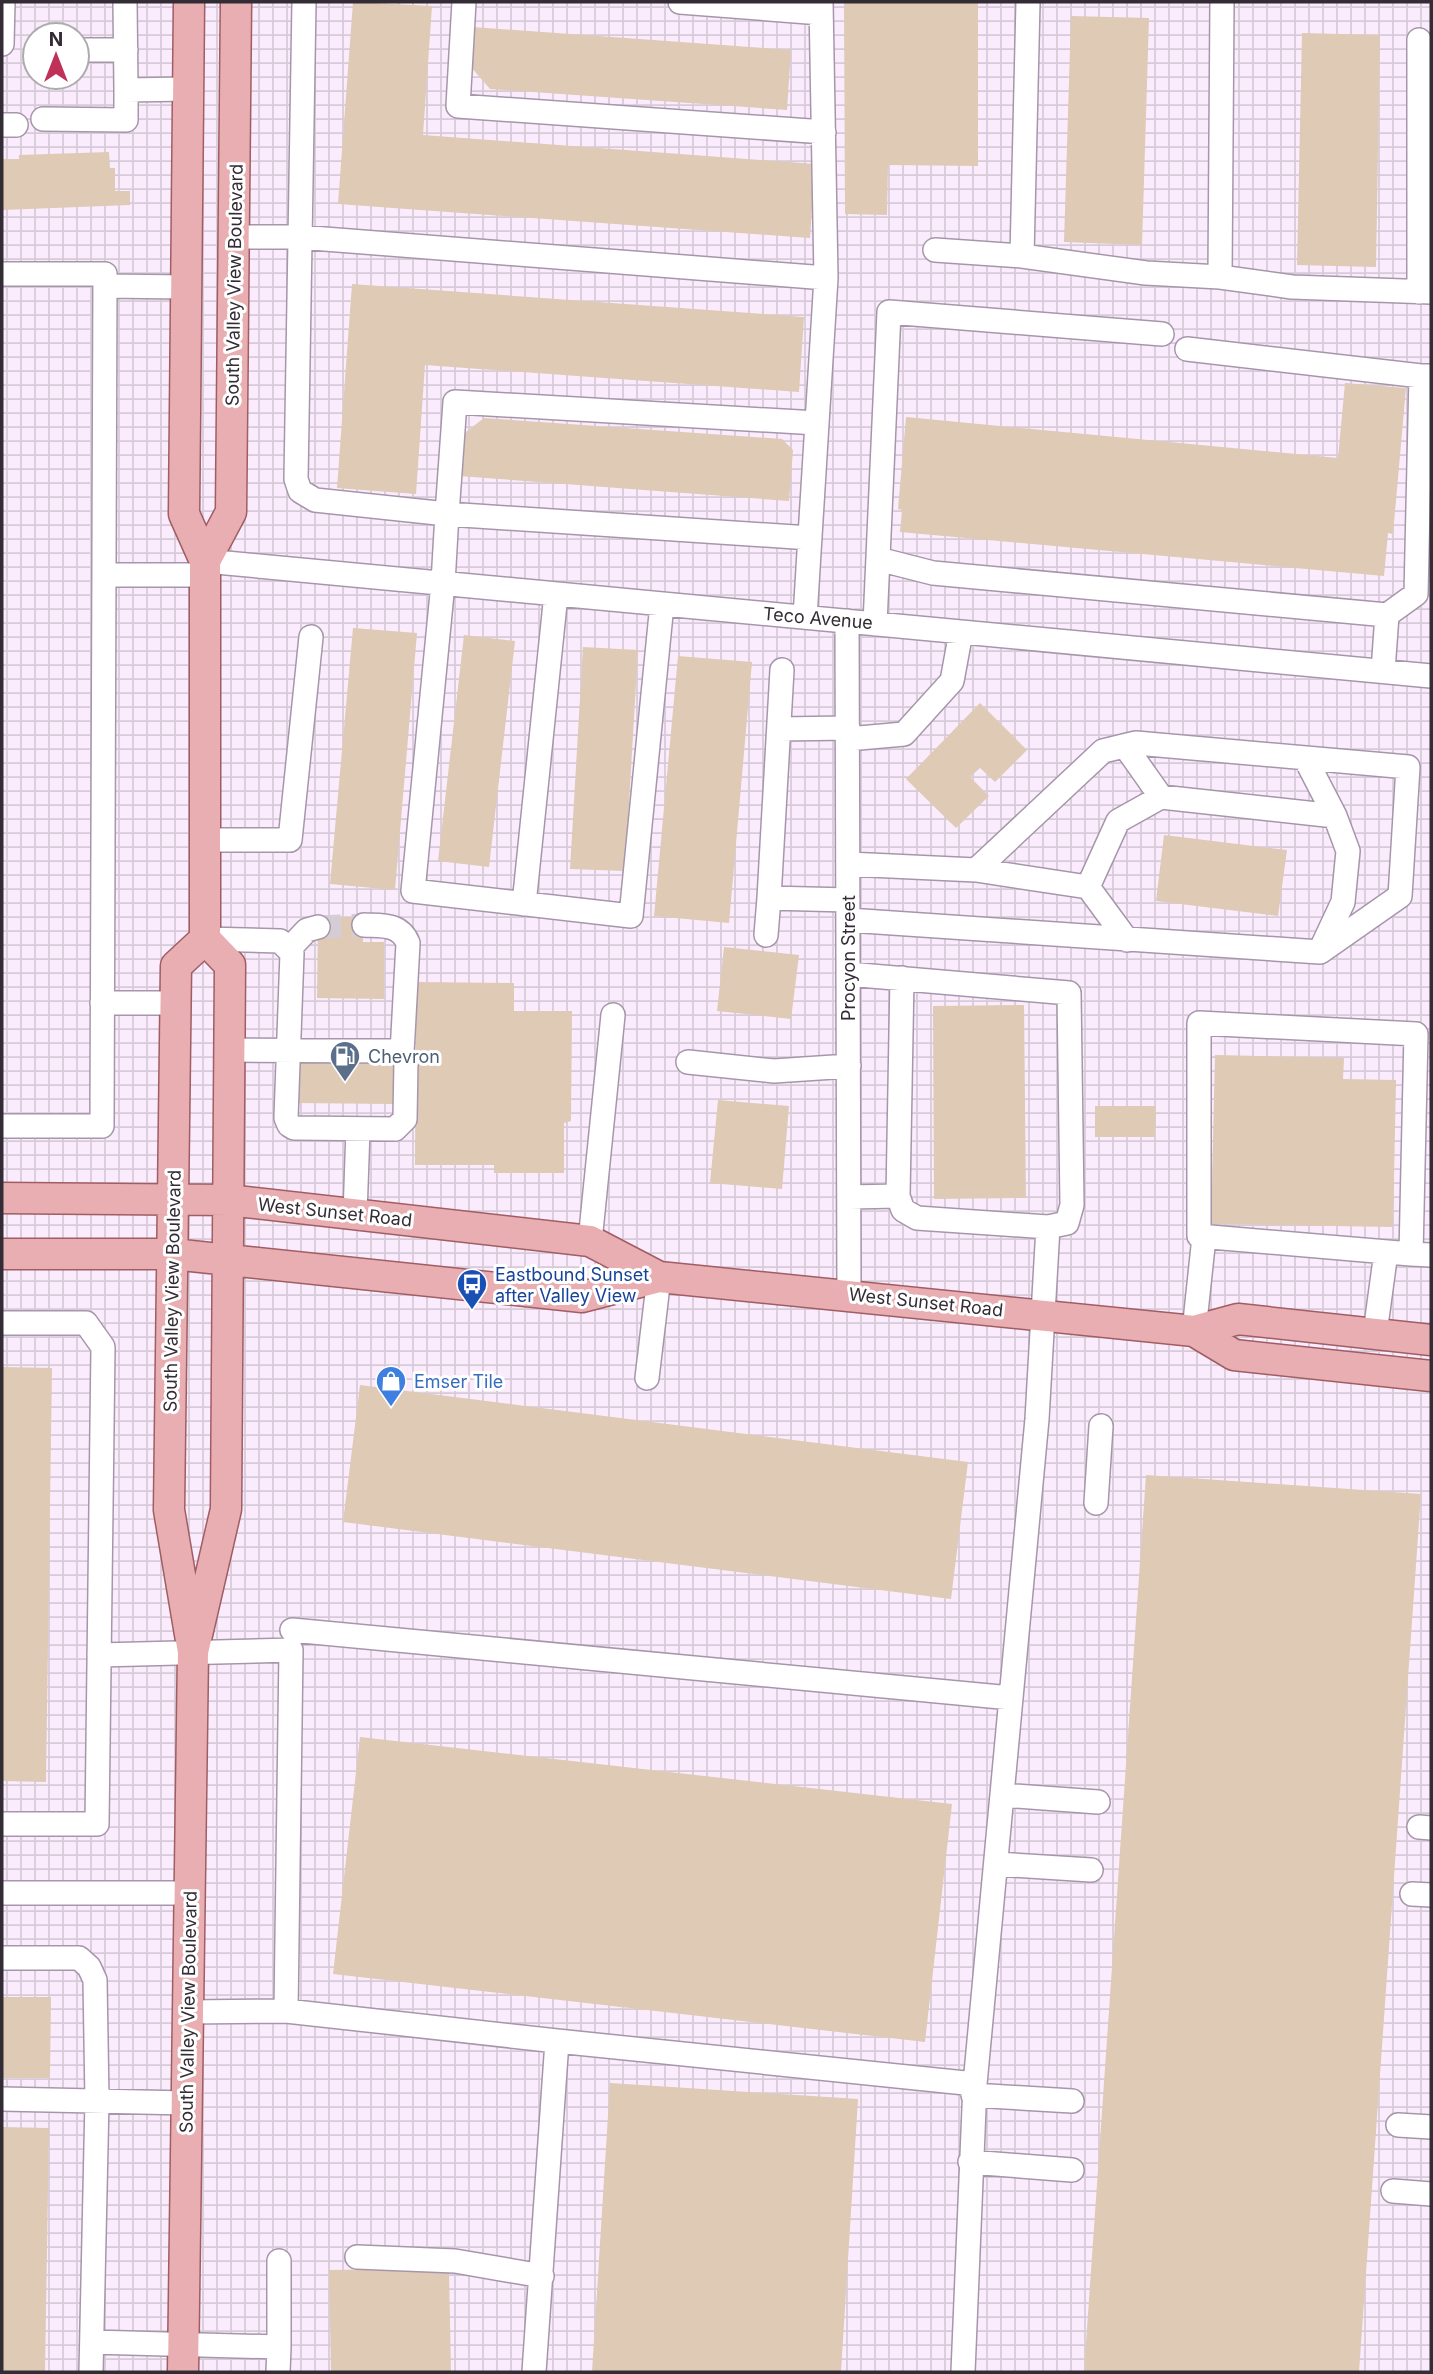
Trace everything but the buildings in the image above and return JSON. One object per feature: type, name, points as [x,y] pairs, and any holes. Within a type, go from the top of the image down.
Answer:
[{"type":"main road","name":"South Valley View Boulevard","points":[[189,2],[184,514],[205,568],[205,939],[230,965],[226,1509],[193,1652]]},
{"type":"main road","name":"South Valley View Boulevard","points":[[205,568],[231,512],[236,2]]},
{"type":"main road","name":"South Valley View Boulevard","points":[[184,2358],[193,1652],[169,1510],[176,966],[205,939]]},
{"type":"main road","name":"West Sunset Road","points":[[2,1198],[228,1200],[590,1241],[659,1277]]},
{"type":"main road","name":"West Sunset Road","points":[[2,1254],[172,1254],[228,1258],[582,1297],[659,1277],[849,1294],[1194,1331],[1238,1319],[1431,1340]]},
{"type":"main road","name":"West Sunset Road","points":[[1194,1331],[1234,1355],[1431,1376]]},
{"type":"street","points":[[2,44],[3,2]]},
{"type":"street","points":[[43,120],[126,120],[125,2]]},
{"type":"street","points":[[304,2],[296,479],[300,491],[315,500],[447,514],[810,538]]},
{"type":"street","points":[[464,2],[458,106],[824,132]]},
{"type":"street","points":[[680,2],[821,7],[826,278],[805,617]]},
{"type":"street","points":[[1022,256],[1028,2]]},
{"type":"street","points":[[1220,276],[1222,2]]},
{"type":"street","points":[[935,250],[1022,256],[1146,273],[1220,276],[1293,287],[1425,292],[1425,141],[1419,40]]},
{"type":"street","points":[[91,50],[126,50]]},
{"type":"street","points":[[126,90],[188,89]]},
{"type":"street","points":[[234,237],[299,237],[826,278]]},
{"type":"street","points":[[2,274],[105,274],[102,1126],[2,1126]]},
{"type":"street","points":[[105,286],[186,287]]},
{"type":"street","points":[[875,624],[889,312],[1162,334]]},
{"type":"street","points":[[878,559],[933,573],[1387,615],[1416,594],[1424,550],[1426,376],[1187,349]]},
{"type":"street","points":[[662,604],[631,916],[412,891],[443,583],[455,402],[817,424]]},
{"type":"street","name":"Teco Avenue","points":[[104,575],[205,568],[443,583],[1431,676]]},
{"type":"street","points":[[524,904],[556,594]]},
{"type":"street","points":[[1383,671],[1387,615]]},
{"type":"street","name":"Procyon Street","points":[[847,621],[849,1294]]},
{"type":"street","points":[[779,729],[904,734],[952,681],[961,632]]},
{"type":"street","points":[[205,840],[290,839],[311,638]]},
{"type":"street","points":[[766,935],[782,670]]},
{"type":"street","points":[[769,898],[1080,937],[1320,952],[1400,896],[1408,767],[1136,743],[1103,751],[976,870]]},
{"type":"street","points":[[1125,746],[1161,797]]},
{"type":"street","points":[[1306,758],[1335,816],[1348,851],[1343,902],[1320,952]]},
{"type":"street","points":[[1088,887],[1118,821],[1161,797],[1335,816]]},
{"type":"street","points":[[848,864],[976,870],[1088,887],[1127,940]]},
{"type":"street","points":[[318,927],[307,930],[290,948],[289,1125],[294,1128],[395,1129],[405,1119],[406,1061],[402,1053],[408,943],[405,935],[390,926],[364,925]]},
{"type":"street","points":[[205,939],[280,941],[290,948]]},
{"type":"street","points":[[848,974],[902,978],[1069,993],[1073,1205],[1067,1223],[1048,1227],[917,1218],[903,1210],[898,1196],[902,978]]},
{"type":"street","points":[[102,1003],[176,1003]]},
{"type":"street","points":[[590,1241],[613,1015]]},
{"type":"street","points":[[1199,1023],[1416,1034],[1421,1254],[1385,1252],[1199,1236],[1199,1023]]},
{"type":"street","points":[[229,1050],[402,1053]]},
{"type":"street","points":[[688,1062],[774,1071],[849,1066]]},
{"type":"street","points":[[355,1215],[358,1129]]},
{"type":"street","points":[[849,1197],[898,1196]]},
{"type":"street","points":[[962,2372],[974,2090],[1037,1419],[1048,1227]]},
{"type":"street","points":[[1194,1331],[1204,1237]]},
{"type":"street","points":[[1375,1333],[1385,1252]]},
{"type":"street","points":[[647,1378],[659,1277]]},
{"type":"street","points":[[2,1323],[86,1323],[103,1347],[97,1824],[2,1824]]},
{"type":"street","points":[[1096,1503],[1101,1426]]},
{"type":"street","points":[[292,1630],[1011,1698]]},
{"type":"street","points":[[99,1655],[292,1650],[286,2011]]},
{"type":"street","points":[[1002,1795],[1098,1802]]},
{"type":"street","points":[[996,1864],[1091,1870]]},
{"type":"street","points":[[2,1893],[190,1893]]},
{"type":"street","points":[[2,1958],[79,1958],[89,1967],[95,1980],[97,2100],[91,2372]]},
{"type":"street","points":[[188,2012],[286,2011],[1073,2101]]},
{"type":"street","points":[[534,2372],[557,2041]]},
{"type":"street","points":[[2,2099],[187,2103]]},
{"type":"street","points":[[1398,2125],[1431,2127]]},
{"type":"street","points":[[970,2162],[1073,2170]]},
{"type":"street","points":[[1393,2191],[1431,2194]]},
{"type":"street","points":[[357,2257],[455,2262],[542,2276]]},
{"type":"street","points":[[278,2372],[279,2262]]},
{"type":"street","points":[[92,2342],[184,2358],[279,2347]]},
{"type":"shaded area","points":[[2,2],[1431,2],[1431,2372],[2,2372]]},
{"type":"tunnel","points":[[318,927],[364,925]]},
{"type":"place","name":"Chevron","points":[[345,1083]]},
{"type":"place","name":"Eastbound Sunset after Valley View","points":[[472,1311]]},
{"type":"place","name":"Emser Tile","points":[[391,1408]]}]
